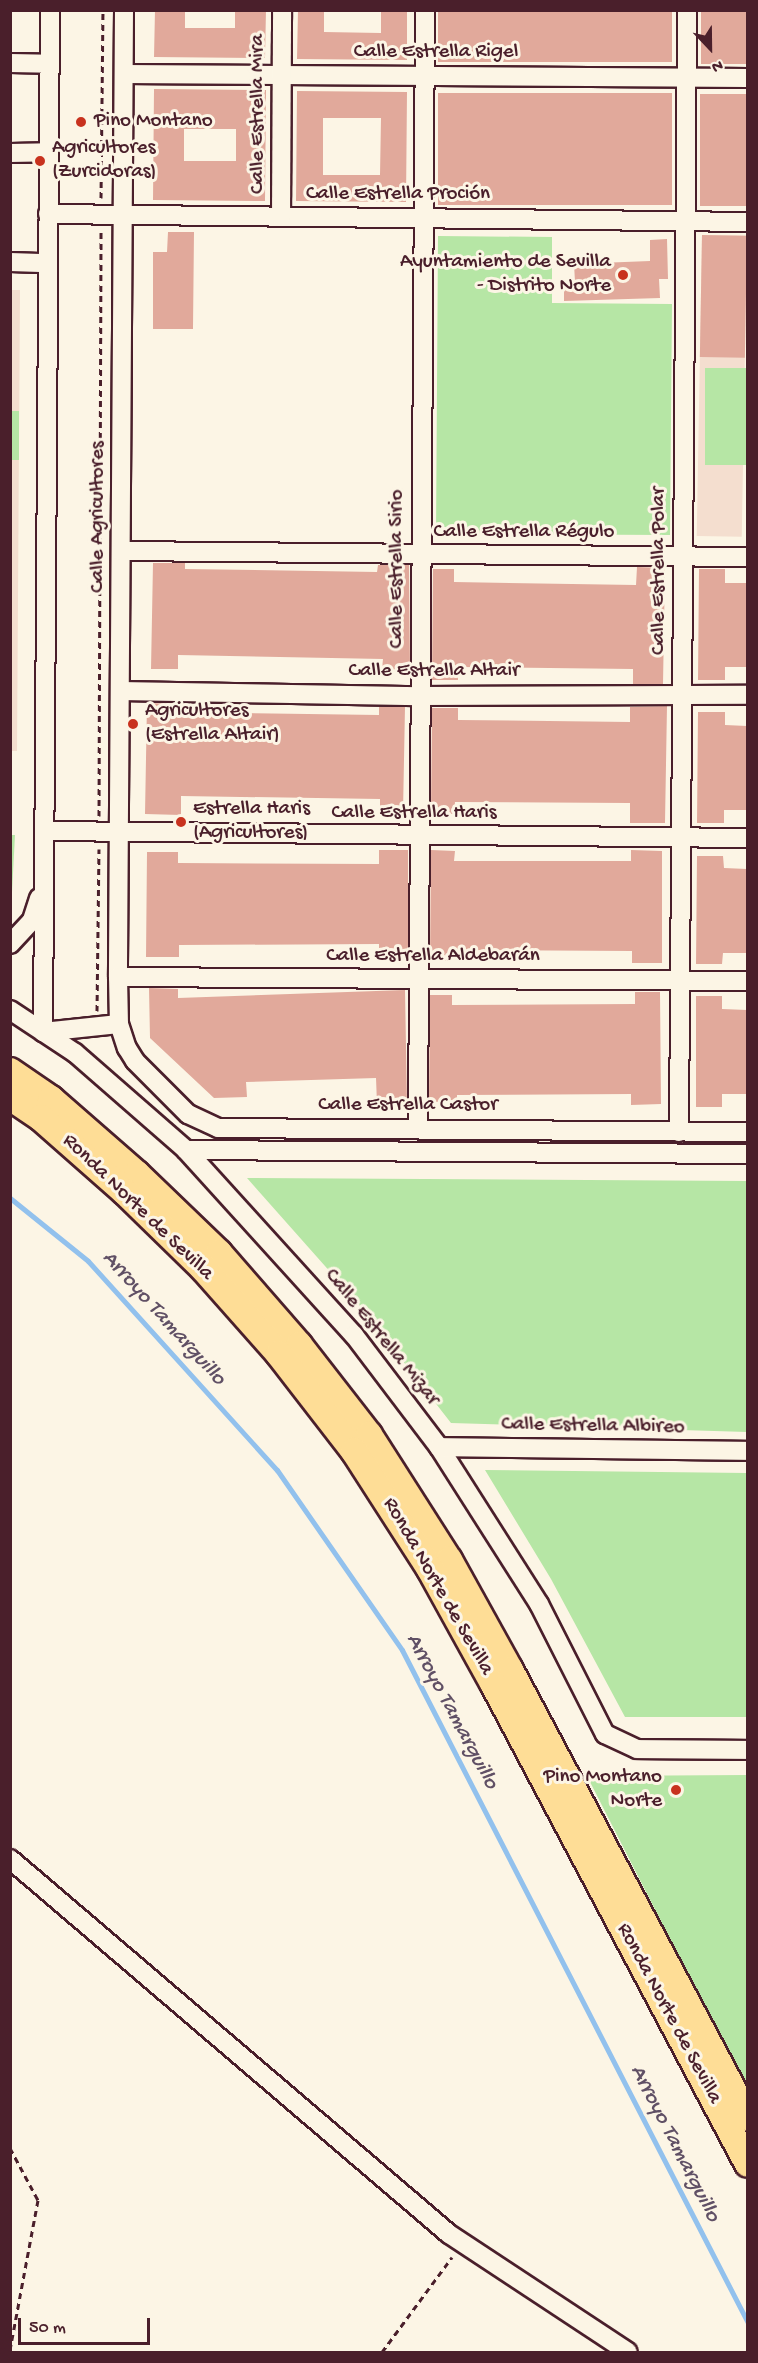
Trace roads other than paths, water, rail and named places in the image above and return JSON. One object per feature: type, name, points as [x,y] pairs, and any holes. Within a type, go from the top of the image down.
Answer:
[{"type":"highway","name":"Ronda Norte de Sevilla","points":[[10,1071],[51,1100],[129,1167],[219,1253],[299,1345],[375,1444],[449,1560],[510,1670],[747,2118]]},
{"type":"highway","name":"Ronda Norte de Sevilla","points":[[10,1097],[41,1118],[125,1192],[203,1268],[279,1354],[354,1451],[430,1569],[482,1662],[747,2164]]},
{"type":"street","points":[[50,10],[43,1032],[119,1024]]},
{"type":"street","name":"Calle Agricultores","points":[[119,1024],[124,10]]},
{"type":"street","name":"Calle Estrella Mira","points":[[281,217],[282,10]]},
{"type":"street","name":"Calle Estrella Sirio","points":[[418,1127],[421,217],[424,10]]},
{"type":"street","name":"Calle Estrella Polar","points":[[679,1132],[687,10]]},
{"type":"street","points":[[10,63],[49,64]]},
{"type":"street","name":"Calle Estrella Rigel","points":[[124,74],[747,78]]},
{"type":"street","points":[[10,153],[49,152]]},
{"type":"street","name":"Calle Estrella Proción","points":[[48,214],[747,222]]},
{"type":"street","points":[[10,262],[48,263]]},
{"type":"street","name":"Calle Estrella Régulo","points":[[121,551],[747,557]]},
{"type":"street","name":"Calle Estrella Altair","points":[[120,691],[420,696],[747,695]]},
{"type":"street","name":"Calle Estrella Haris","points":[[45,831],[99,834],[747,838]]},
{"type":"street","points":[[10,944],[32,920],[44,882]]},
{"type":"street","name":"Calle Estrella Aldebarán","points":[[118,977],[747,981]]},
{"type":"street","name":"Calle Estrella Mizar","points":[[10,1010],[75,1053],[186,1150],[354,1335],[439,1447],[539,1604],[605,1734],[637,1749],[747,1750]]},
{"type":"street","name":"Calle Estrella Castor","points":[[119,1024],[135,1061],[188,1114],[218,1128],[418,1127],[747,1132]]},
{"type":"street","points":[[186,1150],[747,1154]]},
{"type":"street","name":"Calle Estrella Albireo","points":[[439,1447],[747,1451]]},
{"type":"street","points":[[10,1859],[463,2243],[628,2352]]},
{"type":"waterway","name":"Arroyo Tamarguillo","points":[[10,1198],[88,1261],[277,1470],[402,1650],[748,2323]]},
{"type":"place","name":"Pino Montano","points":[[81,122]]},
{"type":"place","name":"Agricultores (Zurcidoras)","points":[[40,161]]},
{"type":"place","name":"Ayuntamiento de Sevilla - Distrito Norte","points":[[623,275]]},
{"type":"place","name":"Agricultores (Estrella Altair)","points":[[133,724]]},
{"type":"place","name":"Estrella Haris (Agricultores)","points":[[181,822]]},
{"type":"place","name":"Pino Montano Norte","points":[[676,1790]]}]
